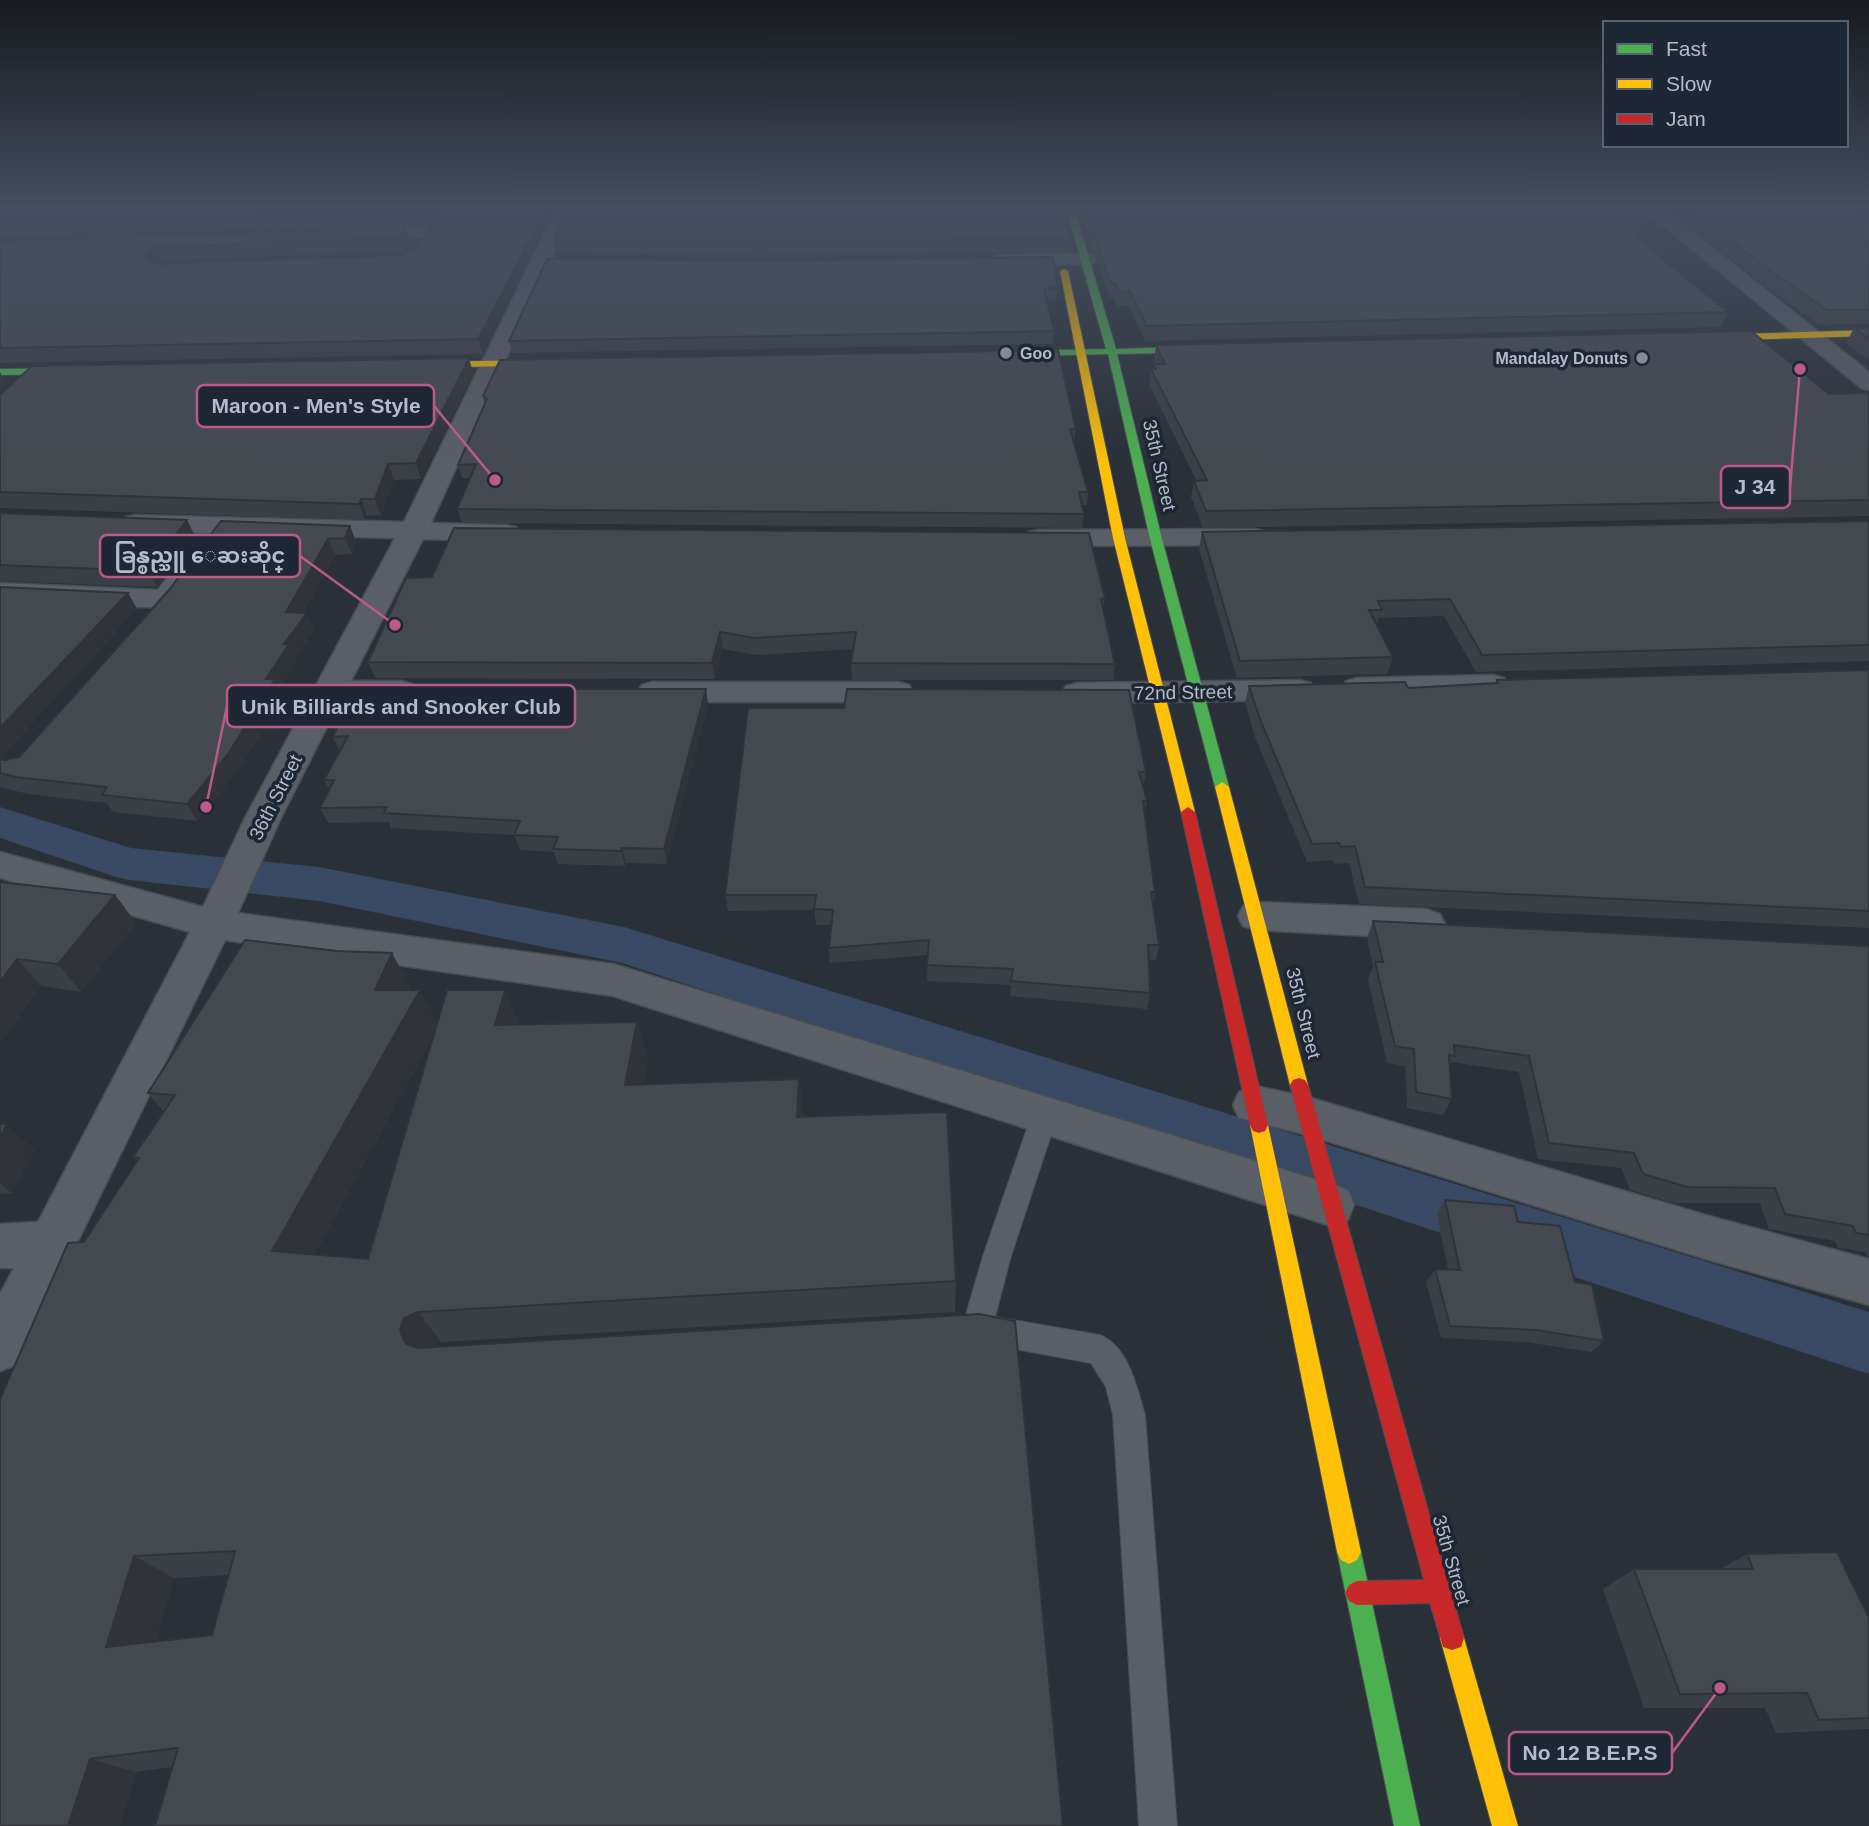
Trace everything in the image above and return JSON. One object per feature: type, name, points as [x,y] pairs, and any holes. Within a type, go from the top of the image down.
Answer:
[{"type":"main road","points":[[1069,293],[1119,538],[1160,693],[1257,1116],[1407,1826]]},
{"type":"main road","name":"35th Street","points":[[1095,293],[1114,359],[1156,539],[1257,916],[1310,1127],[1504,1826]]},
{"type":"main road","points":[[1869,333],[1808,335],[1699,345],[1869,349]]},
{"type":"main road","points":[[1002,369],[1223,349]]},
{"type":"main road","points":[[986,354],[1084,360]]},
{"type":"main road","points":[[1114,359],[1213,364]]},
{"type":"main road","points":[[400,372],[559,370]]},
{"type":"main road","points":[[13,382],[89,377]]},
{"type":"main road","points":[[1357,1593],[1440,1591]]},
{"type":"street","name":"36th Street","points":[[0,1346],[222,906],[263,818],[412,533],[527,293]]},
{"type":"street","points":[[1756,293],[1869,383]]},
{"type":"street","points":[[110,522],[412,533],[537,534]]},
{"type":"street","points":[[138,630],[166,599],[220,526]]},
{"type":"street","points":[[1008,537],[1282,537]]},
{"type":"street","points":[[0,592],[166,599]]},
{"type":"street","name":"72nd Street","points":[[1050,693],[1197,693],[1526,684]]},
{"type":"street","points":[[329,691],[426,691]]},
{"type":"street","points":[[620,692],[925,692]]},
{"type":"street","points":[[0,865],[613,980],[1044,1117],[1329,1198]]},
{"type":"street","points":[[1257,916],[1466,926]]},
{"type":"street","points":[[1257,1116],[1310,1127],[1869,1282]]},
{"type":"street","points":[[0,1245],[51,1244]]},
{"type":"lane","points":[[1044,1117],[997,1256],[963,1329],[1100,1350],[1120,1381],[1129,1415],[1158,1826]]},
{"type":"building","points":[[0,293],[502,293],[478,339],[0,348]]},
{"type":"building","points":[[531,293],[1045,293],[1054,331],[509,341]]},
{"type":"building","points":[[1131,293],[1705,293],[1728,312],[1147,326]]},
{"type":"building","points":[[1803,293],[1869,293],[1869,310],[1827,310]]},
{"type":"building","points":[[1854,328],[1869,328],[1869,339]]},
{"type":"building","points":[[1751,331],[1829,394],[1869,393],[1869,500],[1206,511],[1194,481],[1207,480],[1151,369],[1156,369],[1154,364],[1165,364],[1156,345]]},
{"type":"building","points":[[1058,350],[1076,429],[1070,429],[1088,492],[1079,492],[1084,514],[457,509],[476,464],[458,465],[487,399],[483,396],[500,360]]},
{"type":"building","points":[[469,358],[416,463],[388,464],[375,499],[361,499],[359,504],[0,492],[0,395],[32,366]]},
{"type":"building","points":[[0,513],[187,520],[148,571],[0,565]]},
{"type":"building","points":[[221,521],[350,526],[345,538],[328,539],[286,612],[307,613],[284,644],[289,644],[266,679],[275,679],[228,754],[187,804],[102,795],[107,787],[0,773],[0,759],[19,757],[169,590]]},
{"type":"building","points":[[1869,521],[1869,645],[1482,655],[1450,599],[1378,601],[1382,610],[1369,610],[1393,657],[1240,661],[1202,532]]},
{"type":"building","points":[[454,528],[1089,533],[1105,598],[1101,599],[1115,664],[851,663],[856,632],[754,638],[720,632],[712,663],[368,662],[406,578],[432,577]]},
{"type":"building","points":[[0,587],[128,593],[0,728]]},
{"type":"building","points":[[1869,670],[1869,911],[1365,887],[1355,846],[1341,847],[1339,843],[1312,844],[1249,686],[1405,682],[1408,688],[1498,683],[1497,680]]},
{"type":"building","points":[[349,689],[706,689],[664,849],[622,848],[621,851],[553,849],[558,837],[514,835],[520,821],[384,813],[387,807],[320,808],[334,780],[324,780],[348,736],[333,737],[339,723],[332,723]]},
{"type":"building","points":[[847,689],[1129,690],[1146,772],[1139,772],[1147,800],[1143,801],[1159,945],[1148,945],[1150,993],[1011,981],[1013,969],[927,965],[929,940],[829,948],[833,910],[814,909],[816,895],[725,895],[748,708],[844,708]]},
{"type":"building","points":[[0,882],[115,895],[58,964],[17,959],[0,982]]},
{"type":"building","points":[[1373,921],[1869,946],[1869,1235],[1856,1233],[1853,1226],[1785,1214],[1775,1188],[1687,1187],[1643,1174],[1634,1153],[1549,1143],[1529,1056],[1454,1045],[1455,1056],[1449,1055],[1452,1099],[1416,1092],[1414,1049],[1395,1046],[1375,962],[1383,962]]},
{"type":"building","points":[[245,940],[337,951],[392,953],[375,990],[420,990],[272,1251],[368,1259],[447,990],[505,990],[495,1025],[637,1022],[625,1085],[799,1079],[797,1117],[947,1112],[956,1281],[418,1312],[404,1318],[400,1331],[406,1344],[418,1348],[979,1314],[1015,1321],[1063,1826],[155,1826],[178,1748],[90,1759],[68,1826],[0,1826],[0,1399],[68,1243],[84,1242],[139,1158],[133,1157],[175,1095],[148,1093]],"holes":[[[235,1551],[212,1635],[106,1647],[134,1556]]]},
{"type":"building","points":[[0,1124],[7,1124],[0,1137]]},
{"type":"building","points":[[1445,1200],[1514,1206],[1518,1222],[1560,1226],[1575,1282],[1592,1285],[1604,1341],[1536,1330],[1450,1326],[1435,1269],[1460,1270]]},
{"type":"building","points":[[1837,1552],[1869,1618],[1869,1718],[1819,1720],[1807,1693],[1680,1694],[1634,1569],[1753,1569],[1747,1554]]},
{"type":"waterway","points":[[0,822],[129,864],[319,884],[624,945],[1869,1343]]},
{"type":"traffic: fast","points":[[1095,293],[1222,787]]},
{"type":"traffic: fast","points":[[1007,354],[1209,349]]},
{"type":"traffic: fast","points":[[0,372],[79,371]]},
{"type":"traffic: fast","points":[[1349,1552],[1407,1826]]},
{"type":"traffic: slow","points":[[1069,293],[1119,538],[1188,812]]},
{"type":"traffic: slow","points":[[1707,338],[1869,333]]},
{"type":"traffic: slow","points":[[419,365],[551,363]]},
{"type":"traffic: slow","points":[[1222,787],[1299,1085]]},
{"type":"traffic: slow","points":[[1259,1125],[1349,1552]]},
{"type":"traffic: slow","points":[[1452,1638],[1505,1826]]},
{"type":"traffic: jam","points":[[1188,812],[1259,1125]]},
{"type":"traffic: jam","points":[[1299,1085],[1452,1638]]},
{"type":"traffic: jam","points":[[1357,1593],[1439,1591]]},
{"type":"place","name":"Goo","points":[[1006,353]]},
{"type":"place","name":"Mandalay Donuts","points":[[1642,358]]},
{"type":"place","name":"J 34","points":[[1800,369]]},
{"type":"place","name":"Maroon - Men's Style","points":[[495,480]]},
{"type":"place","name":"ခြန္စည္သူ ေဆးဆိုင္","points":[[395,625]]},
{"type":"place","name":"Unik Billiards and Snooker Club","points":[[206,807]]},
{"type":"place","name":"No 12 B.E.P.S","points":[[1720,1688]]}]
